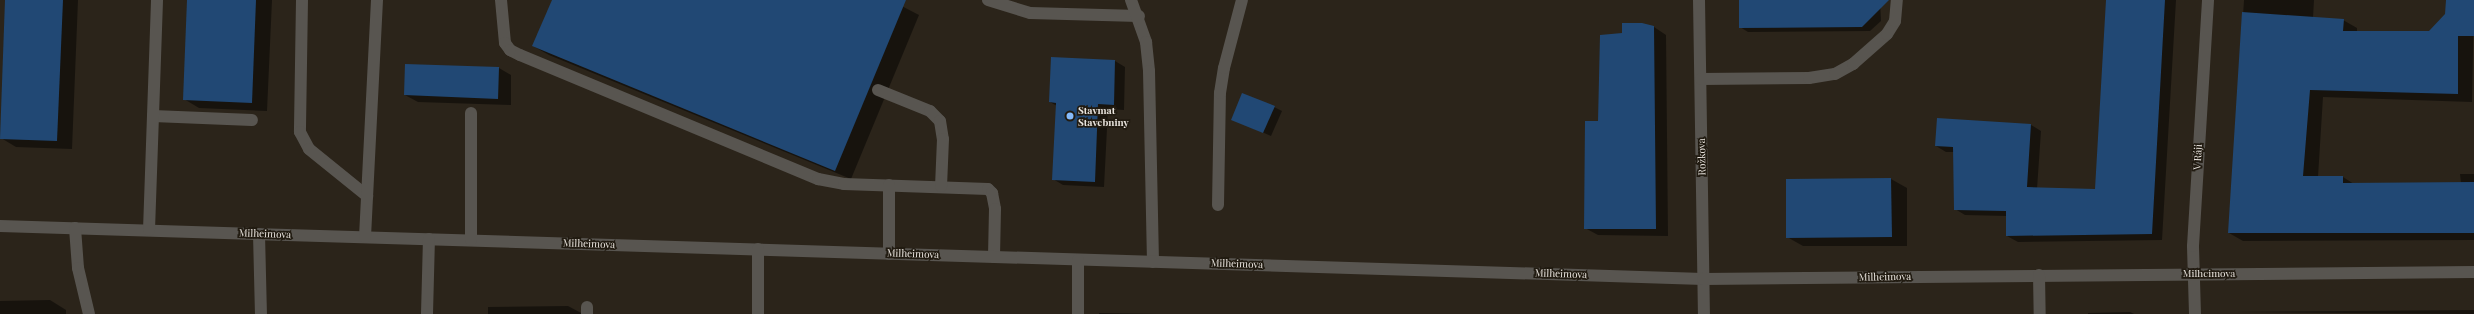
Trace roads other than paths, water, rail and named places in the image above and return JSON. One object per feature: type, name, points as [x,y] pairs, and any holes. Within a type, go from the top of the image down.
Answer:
[{"type":"street","points":[[150,230],[157,0]]},
{"type":"street","points":[[302,0],[300,132],[309,149],[367,196]]},
{"type":"street","points":[[365,237],[377,0]]},
{"type":"street","points":[[501,0],[505,43],[510,50],[818,179],[844,184],[981,187],[992,193],[995,209],[994,257]]},
{"type":"street","points":[[988,0],[1030,13],[1138,16]]},
{"type":"street","points":[[1131,0],[1138,16],[1146,42],[1149,71],[1153,262]]},
{"type":"street","points":[[1218,205],[1220,93],[1224,68],[1242,0]]},
{"type":"street","name":"Rožkova","points":[[1699,0],[1704,314]]},
{"type":"street","points":[[1701,79],[1809,78],[1835,74],[1853,64],[1887,34],[1895,21],[1897,0]]},
{"type":"street","name":"V Ráji","points":[[2195,314],[2192,274],[2208,0]]},
{"type":"street","points":[[878,90],[930,112],[940,121],[943,139],[941,186]]},
{"type":"street","points":[[471,113],[471,240]]},
{"type":"street","points":[[153,116],[252,120]]},
{"type":"street","points":[[889,185],[889,254]]},
{"type":"street","name":"Milheimova","points":[[0,226],[1704,279],[2474,272]]},
{"type":"street","points":[[75,228],[78,268],[89,314]]},
{"type":"street","points":[[259,234],[261,314]]},
{"type":"street","points":[[427,314],[430,239]]},
{"type":"street","points":[[758,249],[758,314]]},
{"type":"street","points":[[1078,260],[1078,314]]},
{"type":"street","points":[[2039,275],[2040,314]]},
{"type":"place","name":"Stavmat Stavebniny","points":[[1070,116]]}]
